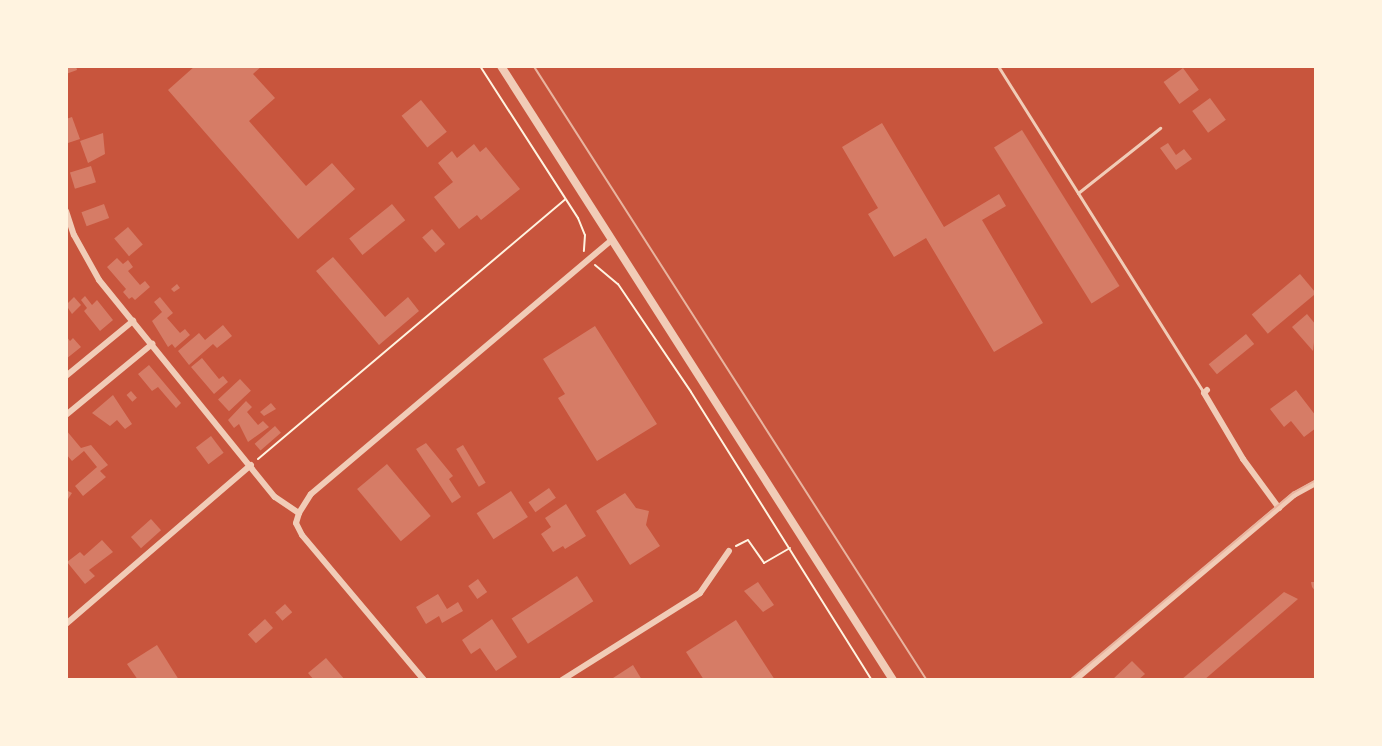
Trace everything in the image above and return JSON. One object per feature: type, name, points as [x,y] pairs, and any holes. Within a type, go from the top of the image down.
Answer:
[{"type":"street","points":[[501,66],[893,680]]},
{"type":"street","points":[[66,211],[88,265],[275,497],[298,513]]},
{"type":"street","points":[[424,680],[302,535],[296,523],[298,513],[311,494],[612,240]]},
{"type":"street","points":[[66,376],[133,321]]},
{"type":"street","points":[[66,415],[152,344]]},
{"type":"street","points":[[1206,392],[1279,508]]},
{"type":"street","points":[[66,624],[251,465]]},
{"type":"street","points":[[1075,680],[1279,508],[1316,483]]},
{"type":"street","points":[[562,680],[700,593],[729,550]]},
{"type":"lane","points":[[998,66],[1206,392]]},
{"type":"lane","points":[[1078,193],[1160,128]]},
{"type":"path","points":[[480,66],[582,226],[585,235],[583,249],[590,259],[618,284],[790,548],[872,680]]},
{"type":"path","points":[[251,465],[565,200]]},
{"type":"path","points":[[729,550],[748,540],[764,563],[790,548]]},
{"type":"building","points":[[66,66],[76,66],[77,70],[66,74]]},
{"type":"building","points":[[195,66],[262,66],[253,74],[275,98],[249,121],[306,186],[332,163],[355,189],[298,239],[168,90]]},
{"type":"building","points":[[1183,68],[1199,90],[1179,104],[1164,82]]},
{"type":"building","points":[[1210,98],[1226,120],[1208,133],[1192,111]]},
{"type":"building","points":[[421,100],[447,132],[427,148],[402,116]]},
{"type":"building","points":[[72,117],[80,139],[68,143],[66,119]]},
{"type":"building","points":[[882,123],[944,227],[999,194],[1006,206],[982,220],[1043,323],[994,352],[926,238],[894,257],[868,214],[878,208],[842,147]]},
{"type":"building","points":[[1022,130],[1120,286],[1092,304],[994,147]]},
{"type":"building","points":[[103,133],[105,154],[88,163],[80,141]]},
{"type":"building","points":[[1168,143],[1176,155],[1184,149],[1192,159],[1176,170],[1160,148]]},
{"type":"building","points":[[474,144],[480,152],[486,147],[520,189],[481,220],[477,215],[459,229],[434,197],[453,182],[438,163],[452,151],[457,158]]},
{"type":"building","points":[[91,166],[96,182],[75,189],[70,172]]},
{"type":"building","points":[[104,204],[109,218],[87,226],[81,212]]},
{"type":"building","points":[[392,204],[405,220],[362,255],[349,239]]},
{"type":"building","points":[[128,227],[143,245],[129,256],[114,239]]},
{"type":"building","points":[[432,229],[445,244],[435,253],[422,238]]},
{"type":"building","points":[[333,257],[385,317],[408,297],[419,311],[379,345],[316,271]]},
{"type":"building","points":[[117,258],[123,264],[128,260],[133,267],[128,271],[140,285],[145,281],[150,287],[135,300],[132,297],[129,299],[123,292],[126,289],[107,267]]},
{"type":"building","points":[[1300,274],[1316,293],[1268,334],[1252,314]]},
{"type":"building","points":[[177,284],[180,288],[174,292],[171,289]]},
{"type":"building","points":[[85,296],[92,305],[97,300],[113,320],[100,331],[84,311],[87,308],[81,300]]},
{"type":"building","points":[[74,297],[81,305],[72,314],[66,305]]},
{"type":"building","points":[[160,297],[173,313],[167,318],[180,333],[185,329],[190,335],[175,348],[172,344],[168,347],[152,321],[162,312],[154,302]]},
{"type":"building","points":[[1307,314],[1316,325],[1313,351],[1292,327]]},
{"type":"building","points":[[223,325],[232,336],[217,348],[213,344],[189,365],[178,351],[199,333],[205,340]]},
{"type":"building","points":[[595,326],[657,424],[597,461],[558,398],[565,394],[543,359]]},
{"type":"building","points":[[1246,334],[1254,344],[1217,374],[1209,364]]},
{"type":"building","points":[[66,336],[70,341],[73,338],[81,347],[66,359]]},
{"type":"building","points":[[202,358],[219,379],[223,376],[228,382],[214,394],[191,367]]},
{"type":"building","points":[[149,365],[181,403],[176,408],[158,387],[152,391],[138,374]]},
{"type":"building","points":[[240,379],[251,391],[229,411],[218,399]]},
{"type":"building","points":[[1296,390],[1316,416],[1316,428],[1304,437],[1291,421],[1284,427],[1270,409]]},
{"type":"building","points":[[131,391],[137,398],[132,402],[126,395]]},
{"type":"building","points":[[113,395],[132,424],[125,429],[117,420],[110,426],[92,413]]},
{"type":"building","points":[[246,401],[252,407],[247,412],[258,425],[263,421],[269,427],[248,442],[239,424],[234,428],[228,420]]},
{"type":"building","points":[[271,403],[276,409],[264,416],[260,412]]},
{"type":"building","points":[[275,426],[281,433],[261,451],[255,444]]},
{"type":"building","points":[[66,430],[81,448],[91,445],[108,465],[100,471],[106,477],[83,496],[75,486],[97,467],[84,451],[72,461],[66,454]]},
{"type":"building","points":[[211,436],[224,453],[208,464],[196,447]]},
{"type":"building","points":[[426,443],[453,476],[449,479],[461,497],[452,503],[416,449]]},
{"type":"building","points":[[463,445],[486,483],[479,487],[456,449]]},
{"type":"building","points":[[387,464],[431,516],[401,541],[357,489]]},
{"type":"building","points":[[549,488],[556,498],[535,512],[529,502]]},
{"type":"building","points":[[511,491],[528,517],[493,539],[477,513]]},
{"type":"building","points":[[66,492],[72,493],[68,499]]},
{"type":"building","points":[[625,493],[636,508],[649,511],[646,525],[660,546],[630,565],[596,511]]},
{"type":"building","points":[[566,504],[586,536],[565,549],[563,546],[553,552],[541,534],[551,527],[545,518]]},
{"type":"building","points":[[151,519],[161,530],[141,548],[131,537]]},
{"type":"building","points":[[102,540],[113,552],[89,570],[95,576],[85,584],[67,562],[80,552],[84,556]]},
{"type":"building","points":[[577,576],[593,601],[528,644],[512,618]]},
{"type":"building","points":[[478,579],[487,592],[477,599],[468,586]]},
{"type":"building","points":[[758,582],[774,605],[763,612],[744,591]]},
{"type":"building","points":[[1311,582],[1316,582],[1316,592],[1312,587]]},
{"type":"building","points":[[1284,592],[1298,599],[1204,680],[1181,680]]},
{"type":"building","points":[[438,594],[447,609],[458,602],[463,611],[442,623],[439,616],[426,624],[416,607]]},
{"type":"building","points":[[285,604],[292,612],[282,621],[275,613]]},
{"type":"building","points":[[265,619],[273,628],[256,643],[248,634]]},
{"type":"building","points":[[492,619],[517,657],[496,671],[480,648],[471,654],[462,640]]},
{"type":"building","points":[[736,620],[775,680],[704,680],[686,652]]},
{"type":"building","points":[[157,645],[179,680],[138,680],[127,664]]},
{"type":"building","points":[[326,658],[345,680],[314,680],[308,673]]},
{"type":"building","points":[[1132,661],[1145,674],[1138,680],[1112,680]]},
{"type":"building","points":[[633,665],[642,680],[610,680]]},
{"type":"tram line","points":[[534,66],[927,680]]},
{"type":"tram line","points":[[1070,680],[1293,493],[1316,480]]}]
